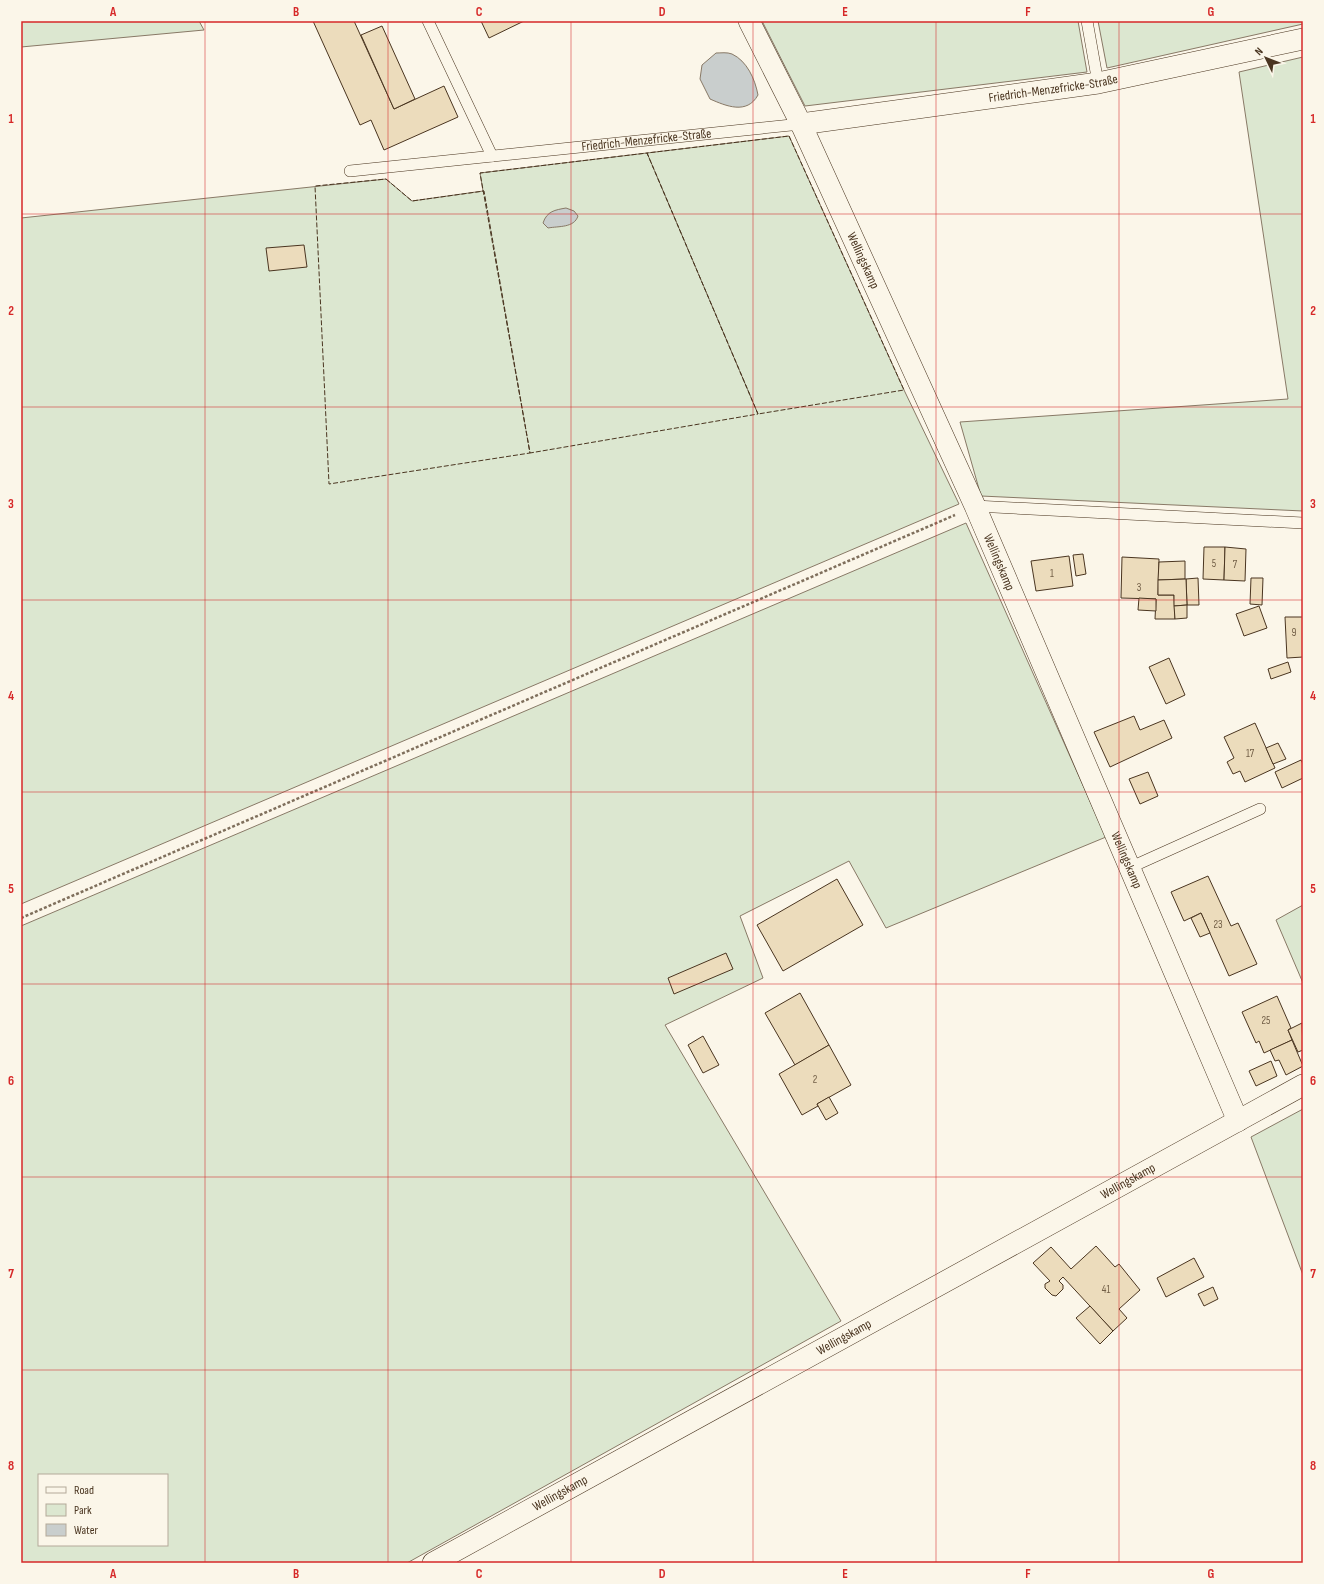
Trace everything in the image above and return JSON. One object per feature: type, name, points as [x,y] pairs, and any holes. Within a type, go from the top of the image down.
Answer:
[{"type":"street","points":[[748,21],[801,124]]},
{"type":"street","name":"Friedrich-Menzefricke-Straße","points":[[801,124],[1098,83],[1303,39]]},
{"type":"street","name":"Wellingskamp","points":[[433,1563],[1238,1121],[975,506],[801,124]]},
{"type":"street","points":[[1238,1121],[1303,1085]]},
{"type":"lane","points":[[428,21],[492,156]]},
{"type":"lane","points":[[1087,21],[1098,83]]},
{"type":"lane","name":"Friedrich-Menzefricke-Straße","points":[[350,171],[801,124]]},
{"type":"lane","points":[[975,506],[1303,523]]},
{"type":"lane","points":[[1129,868],[1260,809]]},
{"type":"path","points":[[21,918],[975,506]]},
{"type":"green space","points":[[21,21],[199,21],[204,30],[21,47]]},
{"type":"green space","points":[[762,21],[1078,21],[1087,72],[805,106]]},
{"type":"green space","points":[[1098,21],[1303,21],[1303,24],[1107,68]]},
{"type":"green space","points":[[1303,57],[1303,511],[981,496],[960,422],[1288,399],[1239,72]]},
{"type":"green space","points":[[789,136],[904,390],[959,504],[21,904],[21,218],[386,179],[412,201],[483,191],[480,173]]},
{"type":"green space","points":[[966,523],[1106,837],[886,928],[849,861],[740,916],[763,978],[665,1025],[841,1321],[407,1563],[21,1563],[21,926]]},
{"type":"green space","points":[[1303,905],[1303,983],[1276,920]]},
{"type":"green space","points":[[1303,1109],[1303,1275],[1251,1137]]},
{"type":"water","points":[[716,53],[732,54],[742,61],[750,71],[758,95],[748,105],[742,107],[729,106],[710,99],[700,79],[702,65]]},
{"type":"water","points":[[566,208],[574,211],[578,216],[570,225],[548,228],[543,223],[547,216],[555,210]]},
{"type":"building","points":[[313,21],[354,21],[394,109],[444,86],[458,117],[384,150],[371,120],[360,125]]},
{"type":"building","points":[[481,21],[524,21],[489,38]]},
{"type":"building","points":[[382,26],[415,99],[394,109],[361,35]]},
{"type":"building","points":[[304,245],[307,267],[269,271],[266,248]]},
{"type":"building","points":[[1204,547],[1225,547],[1224,580],[1203,579]]},
{"type":"building","points":[[1225,547],[1246,549],[1245,581],[1224,580]]},
{"type":"building","points":[[1083,554],[1086,574],[1076,576],[1073,555]]},
{"type":"building","points":[[1069,556],[1073,586],[1036,591],[1031,561]]},
{"type":"building","points":[[1122,557],[1159,559],[1158,595],[1174,595],[1175,619],[1155,619],[1156,599],[1121,598]]},
{"type":"building","points":[[1185,561],[1185,579],[1158,580],[1159,562]]},
{"type":"building","points":[[1198,578],[1199,605],[1187,605],[1186,579]]},
{"type":"building","points":[[1251,578],[1263,578],[1262,605],[1250,604]]},
{"type":"building","points":[[1186,579],[1187,605],[1174,606],[1174,595],[1158,595],[1158,580]]},
{"type":"building","points":[[1139,598],[1156,599],[1156,611],[1138,610]]},
{"type":"building","points":[[1187,605],[1187,618],[1175,619],[1174,606]]},
{"type":"building","points":[[1259,606],[1267,628],[1244,636],[1236,614]]},
{"type":"building","points":[[1285,617],[1303,617],[1303,657],[1287,658]]},
{"type":"building","points":[[1169,658],[1185,695],[1166,704],[1149,667]]},
{"type":"building","points":[[1288,662],[1291,672],[1271,679],[1268,669]]},
{"type":"building","points":[[1134,716],[1140,730],[1164,720],[1172,738],[1110,767],[1094,732]]},
{"type":"building","points":[[1255,723],[1275,768],[1245,782],[1240,771],[1233,774],[1227,762],[1234,758],[1224,737]]},
{"type":"building","points":[[1278,743],[1286,759],[1273,764],[1266,748]]},
{"type":"building","points":[[1301,760],[1303,764],[1303,778],[1282,788],[1275,772]]},
{"type":"building","points":[[1148,772],[1158,796],[1140,804],[1129,779]]},
{"type":"building","points":[[1208,876],[1231,926],[1238,923],[1257,964],[1229,976],[1201,913],[1184,921],[1171,892]]},
{"type":"building","points":[[837,879],[863,925],[783,971],[757,925]]},
{"type":"building","points":[[1201,913],[1210,933],[1200,937],[1191,918]]},
{"type":"building","points":[[726,953],[733,969],[674,994],[668,978]]},
{"type":"building","points":[[800,993],[829,1045],[795,1065],[765,1013]]},
{"type":"building","points":[[1277,996],[1291,1028],[1288,1030],[1292,1040],[1264,1053],[1259,1041],[1256,1043],[1242,1012]]},
{"type":"building","points":[[1302,1023],[1303,1050],[1298,1052],[1288,1030]]},
{"type":"building","points":[[703,1036],[719,1065],[703,1073],[688,1045]]},
{"type":"building","points":[[1292,1040],[1303,1066],[1286,1075],[1279,1060],[1275,1061],[1270,1050]]},
{"type":"building","points":[[829,1045],[851,1085],[817,1104],[818,1106],[802,1115],[779,1074]]},
{"type":"building","points":[[1271,1061],[1277,1076],[1256,1086],[1249,1071]]},
{"type":"building","points":[[829,1097],[838,1113],[826,1120],[817,1104]]},
{"type":"building","points":[[1096,1246],[1115,1267],[1119,1264],[1140,1290],[1119,1309],[1127,1318],[1113,1331],[1063,1277],[1059,1281],[1063,1285],[1063,1289],[1056,1296],[1052,1295],[1045,1288],[1045,1284],[1050,1281],[1033,1263],[1051,1247],[1071,1269]]},
{"type":"building","points":[[1194,1258],[1204,1277],[1166,1297],[1157,1278]]},
{"type":"building","points":[[1213,1287],[1218,1299],[1204,1306],[1198,1294]]},
{"type":"building","points":[[1090,1306],[1113,1331],[1100,1344],[1076,1318]]},
{"type":"fence","points":[[789,136],[904,390],[758,414],[647,153],[789,136]]},
{"type":"fence","points":[[647,153],[758,414],[530,453],[480,173],[647,153]]},
{"type":"fence","points":[[386,179],[412,201],[484,191],[530,453],[329,484],[315,186],[386,179]]}]
